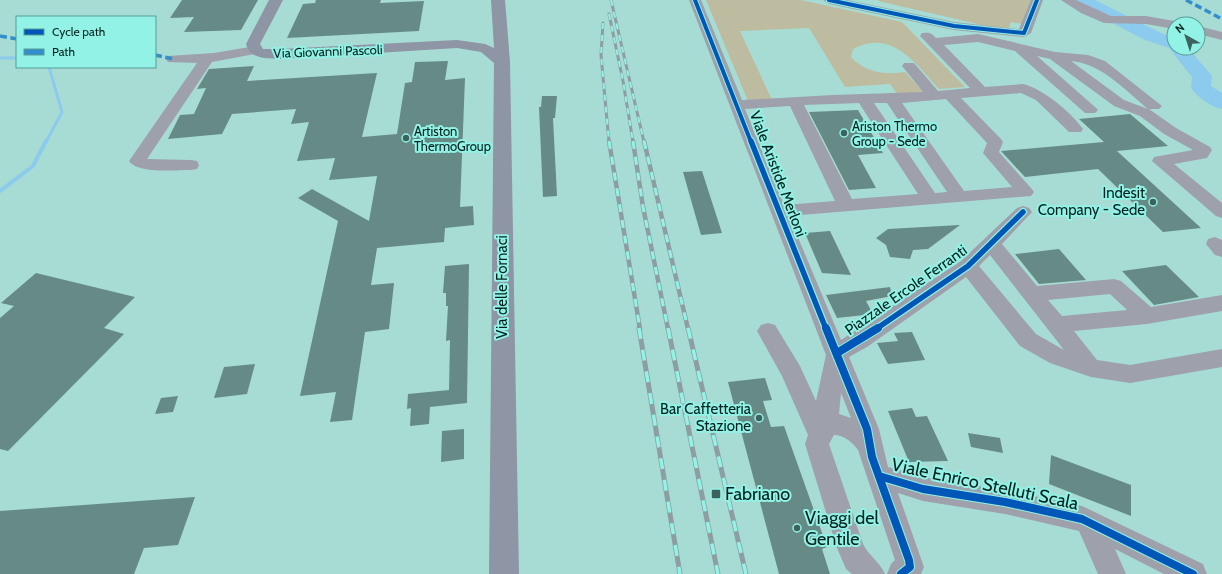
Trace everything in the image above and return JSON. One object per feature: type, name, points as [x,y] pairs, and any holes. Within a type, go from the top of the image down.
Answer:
[{"type":"main road","name":"Via Giovanni Pascoli","points":[[276,0],[253,44],[255,50],[260,53],[280,54],[457,44],[485,48],[502,62]]},
{"type":"main road","name":"Via Giovanni Pascoli","points":[[457,44],[485,33],[499,6]]},
{"type":"main road","name":"Via delle Fornaci","points":[[499,6],[502,62],[504,574]]},
{"type":"street","points":[[829,0],[908,16],[980,34],[1021,49],[1055,56],[1083,58],[1100,64],[1154,106]]},
{"type":"street","points":[[856,0],[957,21],[980,34]]},
{"type":"street","points":[[934,42],[980,34],[1024,33],[1037,0]]},
{"type":"street","points":[[1067,0],[1085,10],[1109,20],[1146,20],[1166,24]]},
{"type":"street","name":"Viale Aristide Merloni","points":[[697,1],[778,211],[867,429],[868,443],[878,476],[907,553],[908,572]]},
{"type":"street","points":[[908,16],[982,92]]},
{"type":"street","points":[[1206,32],[1222,36]]},
{"type":"street","points":[[1021,49],[1090,110]]},
{"type":"street","points":[[173,59],[207,58],[233,55],[255,50]]},
{"type":"street","points":[[1055,56],[1118,104],[1145,113],[1170,131],[1204,150],[1201,154],[1160,161],[1222,212]]},
{"type":"street","points":[[191,165],[140,164],[136,161],[207,58]]},
{"type":"street","points":[[778,211],[1025,192],[991,153],[995,142],[909,66]]},
{"type":"street","points":[[737,105],[891,98],[1023,88],[1041,97],[1075,129]]},
{"type":"street","points":[[891,98],[959,197]]},
{"type":"street","points":[[864,99],[930,199]]},
{"type":"street","points":[[795,102],[846,206]]},
{"type":"street","name":"Piazzale Ercole Ferranti","points":[[837,353],[859,341],[968,266],[1022,212]]},
{"type":"street","points":[[991,243],[1091,368]]},
{"type":"street","name":"Piazzale Ercole Ferranti","points":[[968,266],[1028,340],[1058,357],[1091,368],[1130,374],[1222,358]]},
{"type":"street","points":[[1002,308],[1036,299],[1114,286],[1147,316]]},
{"type":"street","points":[[1057,325],[1147,316],[1222,304]]},
{"type":"street","points":[[768,331],[823,429]]},
{"type":"street","points":[[837,353],[823,429],[817,444],[845,533],[856,559],[872,573]]},
{"type":"street","points":[[823,429],[835,424],[850,428],[862,436],[868,443]]},
{"type":"street","name":"Viale Enrico Stelluti Scala","points":[[878,476],[923,489],[1005,502],[1082,519],[1193,574]]},
{"type":"street","name":"Viale Enrico Stelluti Scala","points":[[888,504],[898,496],[923,489]]},
{"type":"street","points":[[1089,522],[1112,574]]},
{"type":"shaded area","points":[[706,0],[801,0],[902,22],[965,87],[939,89],[912,60],[902,52],[891,46],[880,43],[867,44],[853,49],[851,57],[863,67],[876,72],[905,72],[923,92],[898,95],[890,84],[845,87],[809,28],[740,31],[772,100],[748,101]]},
{"type":"shaded area","points":[[1034,0],[1026,25],[1011,22],[1008,31],[878,1]]},
{"type":"building","points":[[182,0],[258,0],[241,30],[184,32],[194,17],[170,18]]},
{"type":"building","points":[[316,0],[381,0],[380,3],[424,1],[419,31],[287,38],[303,4],[315,3]]},
{"type":"building","points":[[448,61],[445,80],[465,78],[460,207],[473,206],[474,225],[445,228],[444,242],[377,248],[371,285],[394,283],[389,329],[365,332],[352,420],[330,422],[336,392],[300,396],[338,221],[298,198],[312,189],[369,221],[377,176],[329,180],[335,158],[297,161],[309,122],[291,124],[296,109],[232,114],[222,134],[168,139],[180,115],[194,114],[206,88],[197,89],[209,69],[254,66],[247,81],[377,73],[362,137],[397,134],[405,83],[412,82],[415,62]]},
{"type":"building","points":[[542,96],[557,96],[555,118],[553,118],[557,196],[543,197],[539,107],[541,107]]},
{"type":"building","name":"Ariston Thermo Group - Sede","points":[[858,110],[883,153],[858,155],[876,188],[849,190],[809,112]]},
{"type":"building","name":"Indesit Company - Sede","points":[[1130,114],[1168,146],[1117,151],[1201,228],[1163,232],[1098,169],[1025,177],[1001,151],[1104,142],[1079,119]]},
{"type":"building","points":[[702,171],[722,233],[701,235],[683,172]]},
{"type":"building","points":[[960,225],[928,249],[913,250],[910,259],[890,257],[886,245],[876,238],[888,229]]},
{"type":"building","points":[[830,231],[851,275],[822,273],[805,233]]},
{"type":"building","points":[[1059,249],[1086,280],[1039,284],[1015,254]]},
{"type":"building","points":[[469,264],[467,403],[430,407],[429,424],[410,426],[411,408],[407,409],[408,394],[449,390],[450,340],[446,341],[448,306],[446,306],[446,293],[443,293],[445,266]]},
{"type":"building","points":[[1166,265],[1199,297],[1154,305],[1122,271]]},
{"type":"building","points":[[36,273],[135,297],[104,328],[124,334],[8,451],[0,449],[0,318],[14,306],[1,303]]},
{"type":"building","points":[[890,287],[892,296],[866,301],[873,314],[837,318],[826,295]]},
{"type":"building","points":[[912,332],[925,360],[888,364],[877,343],[898,341],[894,333]]},
{"type":"building","points":[[255,364],[247,394],[214,398],[224,367]]},
{"type":"building","name":"Fabriano","points":[[765,378],[772,400],[763,401],[771,427],[784,426],[827,547],[822,549],[830,574],[779,574],[728,382]]},
{"type":"building","points":[[178,396],[173,412],[155,414],[161,398]]},
{"type":"building","points":[[912,408],[916,417],[927,416],[948,461],[909,462],[888,411]]},
{"type":"building","points":[[464,429],[464,459],[441,462],[442,431]]},
{"type":"building","points":[[968,433],[1000,438],[1003,453],[971,447]]},
{"type":"building","points":[[1051,455],[1131,485],[1131,516],[1049,484]]},
{"type":"building","points":[[195,497],[178,545],[144,548],[134,574],[0,574],[0,511]]},
{"type":"waterway","points":[[1082,0],[1152,36],[1166,41]]},
{"type":"waterway","points":[[1185,56],[1202,76],[1201,88],[1222,103]]},
{"type":"waterway","points":[[0,58],[16,58]]},
{"type":"waterway","points":[[46,142],[62,112],[49,68]]},
{"type":"waterway","points":[[0,191],[33,166],[46,141]]},
{"type":"railway","points":[[611,0],[644,142]]},
{"type":"railway","points":[[609,14],[623,81],[633,142]]},
{"type":"railway","points":[[603,23],[601,55],[609,142]]},
{"type":"railway","points":[[609,141],[640,329]]},
{"type":"railway","points":[[633,141],[643,207],[668,329]]},
{"type":"railway","points":[[644,141],[688,329]]},
{"type":"railway","points":[[639,328],[680,574]]},
{"type":"railway","points":[[668,328],[718,574]]},
{"type":"railway","points":[[688,328],[746,574]]},
{"type":"marked path","points":[[1186,0],[1222,19]]},
{"type":"marked path","points":[[0,36],[16,39]]},
{"type":"marked path","points":[[156,55],[173,59]]},
{"type":"cycle path","points":[[695,0],[778,211],[867,429],[872,457],[909,560],[910,567],[901,574]]},
{"type":"cycle path","points":[[829,0],[954,26],[1024,33],[1037,0]]},
{"type":"cycle path","points":[[837,353],[859,341],[968,266],[1023,212]]},
{"type":"cycle path","points":[[879,476],[923,489],[1005,502],[1082,519],[1193,574]]},
{"type":"place","name":"Ariston Thermo Group - Sede","points":[[844,133]]},
{"type":"place","name":"Artiston ThermoGroup","points":[[406,138]]},
{"type":"place","name":"Indesit Company - Sede","points":[[1153,202]]},
{"type":"place","name":"Bar Caffetteria Stazione","points":[[759,418]]},
{"type":"place","name":"Fabriano","points":[[716,494]]},
{"type":"place","name":"Viaggi del Gentile","points":[[797,528]]}]
